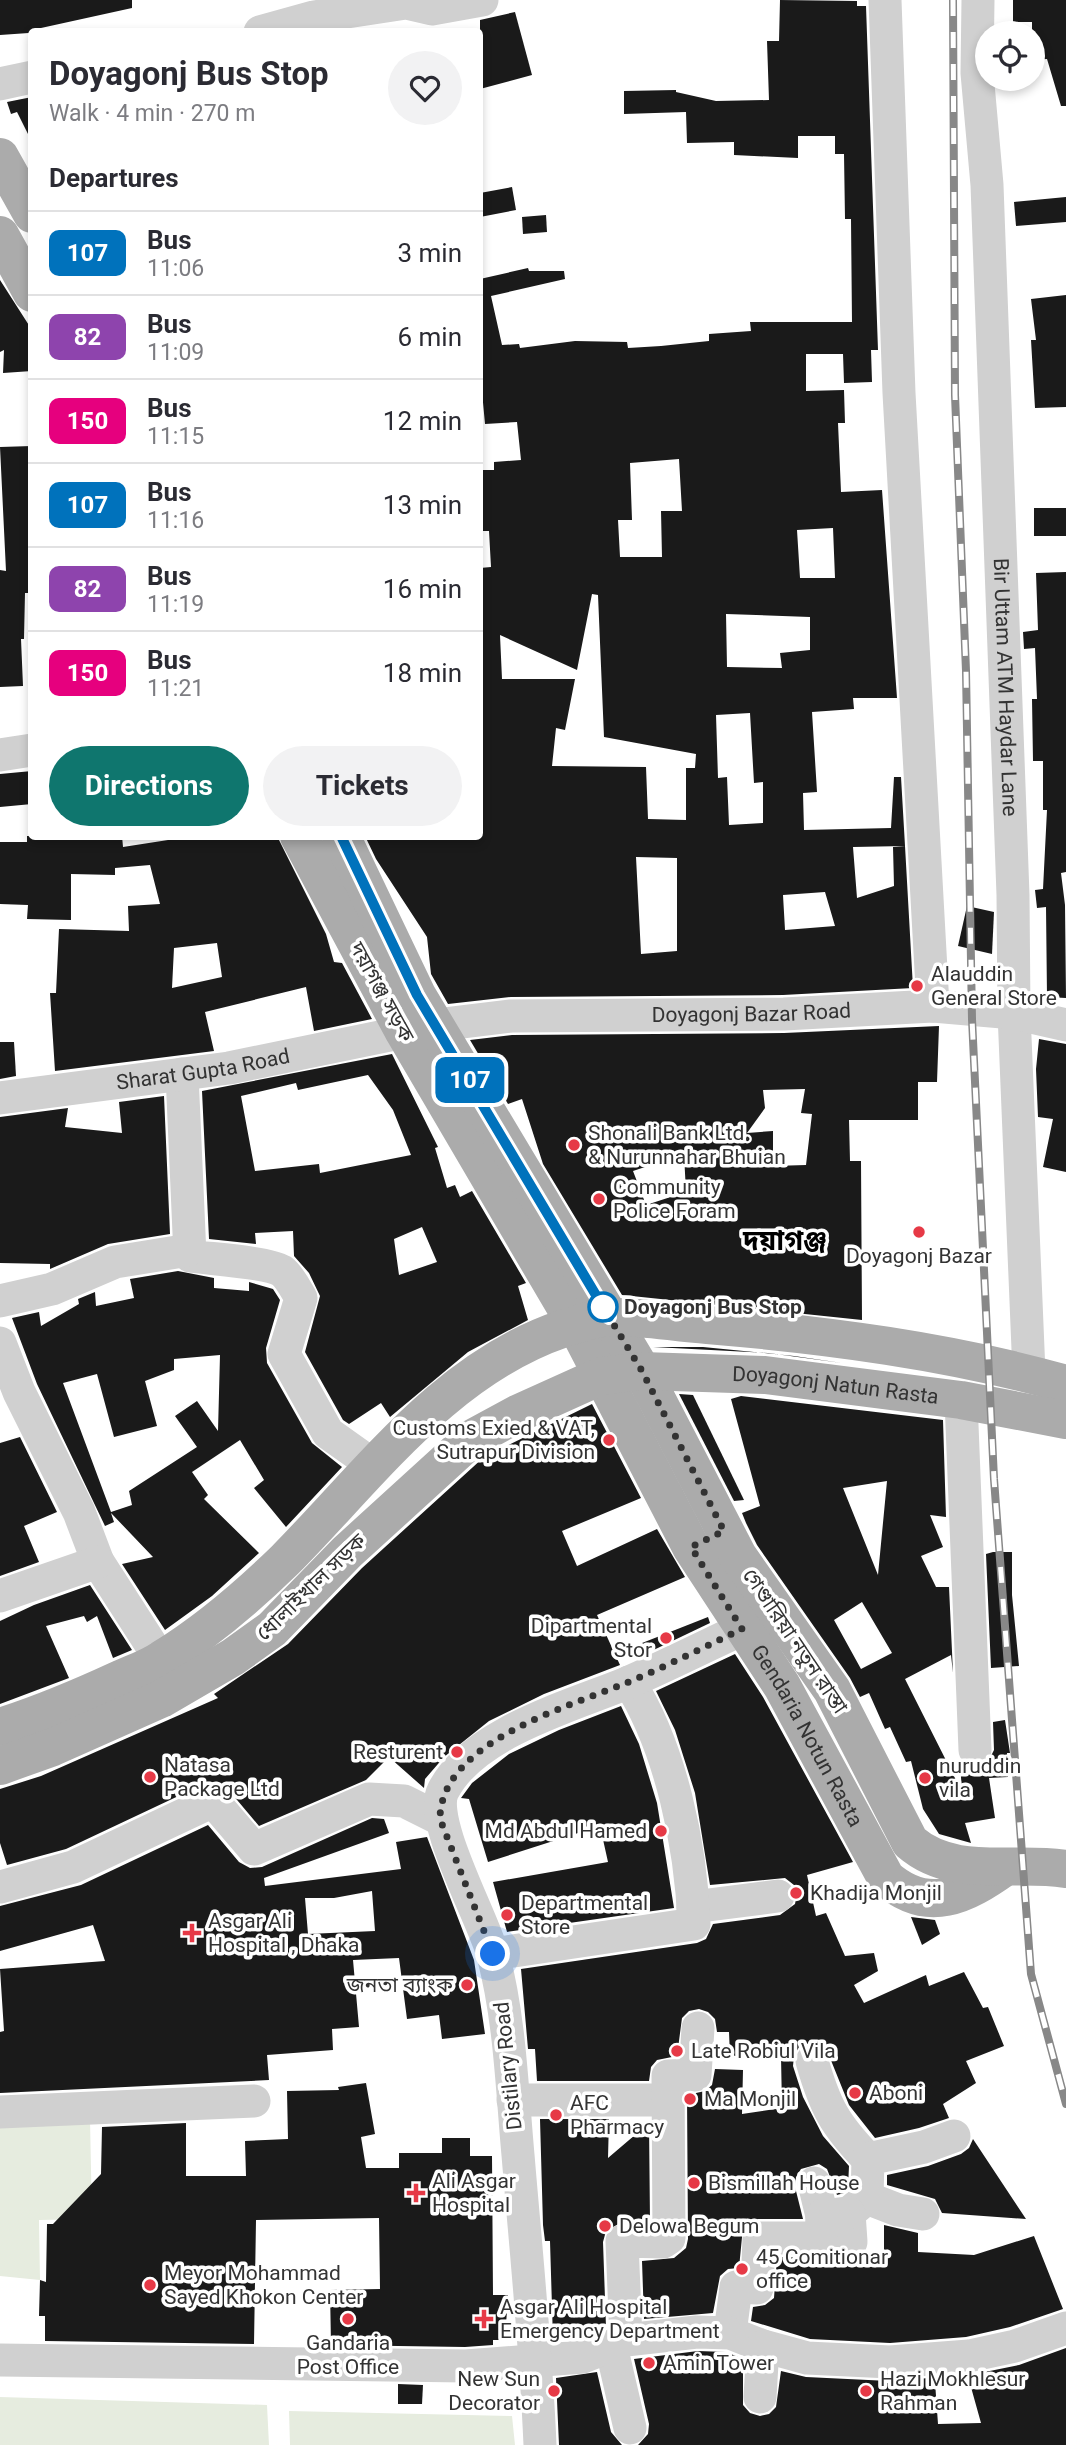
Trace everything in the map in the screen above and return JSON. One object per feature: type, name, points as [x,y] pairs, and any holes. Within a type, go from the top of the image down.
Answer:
[{"type":"main road","points":[[0,157],[28,207]]},
{"type":"main road","points":[[0,235],[28,286]]},
{"type":"main road","name":"দয়াগঞ্জ সড়ক","points":[[302,840],[420,1028],[592,1321]]},
{"type":"main road","name":"দয়াগঞ্জ সড়ক","points":[[343,840],[417,995],[420,1028]]},
{"type":"main road","name":"Doyagonj Natun Rasta","points":[[592,1321],[745,1328],[859,1342],[1029,1373],[1066,1384]]},
{"type":"main road","name":"গেণ্ডারিয়া নতুন রাস্তা","points":[[592,1321],[642,1371],[708,1539],[737,1556],[832,1690],[910,1842],[923,1853],[939,1860],[1005,1867],[1066,1869]]},
{"type":"main road","name":"Gendaria Notun Rasta","points":[[592,1321],[601,1376],[708,1539],[742,1629],[782,1686],[880,1868],[895,1886],[923,1899],[951,1897],[981,1884],[1005,1867]]},
{"type":"main road","name":"ধোলাইখাল সড়ক","points":[[0,1727],[51,1710],[161,1660],[231,1608],[267,1576],[373,1465],[467,1380],[508,1353],[592,1321]]},
{"type":"main road","name":"Doyagonj Natun Rasta","points":[[601,1376],[642,1371],[765,1374],[961,1400],[1066,1420]]},
{"type":"main road","name":"ধোলাইখাল সড়ক","points":[[0,1766],[53,1747],[161,1699],[233,1657],[272,1629],[347,1552],[471,1440],[519,1413],[601,1376]]},
{"type":"street","points":[[269,28],[313,9],[406,3],[432,9],[482,0]]},
{"type":"street","points":[[885,0],[900,393],[933,1006]]},
{"type":"street","name":"Bir Uttam ATM Haydar Lane","points":[[978,0],[977,73],[987,186],[1013,895],[1014,1013],[1029,1373]]},
{"type":"street","points":[[0,84],[28,78]]},
{"type":"street","points":[[0,755],[28,751]]},
{"type":"street","name":"Doyagonj Bazar Road","points":[[420,1028],[511,1016],[716,1016],[933,1006],[1014,1013],[1066,1025]]},
{"type":"street","name":"Sharat Gupta Road","points":[[0,1098],[229,1068],[420,1028]]},
{"type":"street","points":[[182,1074],[190,1256],[282,1271],[301,1298],[284,1354],[328,1433],[373,1465]]},
{"type":"street","points":[[0,1301],[52,1289],[115,1262],[189,1250]]},
{"type":"street","points":[[0,1343],[19,1392],[79,1511],[98,1562],[161,1660]]},
{"type":"street","points":[[961,1400],[975,1751]]},
{"type":"street","points":[[0,1596],[98,1562]]},
{"type":"street","points":[[0,1887],[73,1867],[213,1801],[254,1849],[369,1799],[404,1801],[440,1819],[439,1801],[444,1789],[478,1753],[515,1728],[629,1682],[742,1629]]},
{"type":"street","points":[[493,1954],[694,1924],[668,1762],[644,1706],[629,1682]]},
{"type":"street","name":"Distilary Road","points":[[440,1819],[493,1954],[513,2100],[536,2359],[540,2445]]},
{"type":"street","points":[[693,1906],[778,1896]]},
{"type":"street","points":[[630,2428],[619,2343],[622,2241],[663,2242],[670,2238],[668,2076],[695,2074],[698,2028]]},
{"type":"street","points":[[813,2062],[824,2101],[843,2133],[869,2159]]},
{"type":"street","points":[[513,2100],[652,2100]]},
{"type":"street","points":[[0,2112],[254,2101]]},
{"type":"street","points":[[869,2159],[924,2147],[954,2136]]},
{"type":"street","points":[[730,2333],[736,2287],[757,2288],[759,2238],[821,2238],[847,2217],[869,2159]]},
{"type":"street","points":[[814,2183],[847,2217]]},
{"type":"street","points":[[847,2217],[898,2210],[923,2214]]},
{"type":"street","points":[[0,2360],[466,2367],[583,2357],[619,2343],[697,2332],[730,2333],[763,2346],[807,2358],[915,2361],[968,2356],[1015,2346],[1066,2328]]},
{"type":"street","points":[[760,2397],[763,2346]]},
{"type":"shaded area","points":[[90,2119],[92,2219],[39,2220],[40,2280],[0,2276],[0,2123]]},
{"type":"shaded area","points":[[0,2397],[267,2405],[269,2445],[0,2445]]},
{"type":"shaded area","points":[[289,2411],[512,2416],[515,2445],[290,2445]]},
{"type":"building","points":[[0,0],[132,0],[132,8],[41,28],[28,28],[28,33],[0,35]]},
{"type":"building","points":[[780,0],[857,1],[857,6],[866,6],[878,350],[871,350],[872,382],[844,383],[843,354],[806,354],[806,391],[844,390],[845,423],[838,423],[841,492],[882,490],[897,698],[853,698],[854,709],[812,712],[817,792],[803,793],[804,830],[891,828],[894,777],[901,777],[905,846],[913,988],[783,995],[511,997],[448,1004],[431,974],[427,937],[376,859],[367,840],[483,840],[483,568],[491,567],[489,531],[483,531],[483,470],[494,470],[494,462],[521,460],[517,422],[485,424],[483,278],[528,268],[529,271],[564,271],[565,279],[491,296],[502,345],[519,344],[520,348],[575,341],[627,342],[628,348],[661,346],[709,341],[709,334],[751,331],[750,322],[852,322],[851,219],[845,219],[844,154],[835,154],[835,136],[798,136],[798,158],[734,155],[734,142],[687,143],[686,112],[624,114],[624,91],[676,90],[716,101],[769,100],[767,41],[779,41]],"holes":[[[679,459],[682,511],[661,511],[662,557],[620,557],[618,520],[632,520],[630,463]],[[833,528],[835,578],[800,578],[797,530]],[[592,594],[598,595],[604,737],[696,754],[695,768],[686,768],[686,820],[648,819],[646,767],[552,766],[556,728],[565,730],[575,679],[502,679],[500,635],[577,670]],[[726,614],[810,617],[810,650],[780,653],[782,668],[727,667]],[[750,713],[754,783],[763,782],[763,823],[729,825],[727,777],[718,778],[716,715]],[[905,846],[893,847],[894,886],[857,898],[853,847]],[[636,857],[677,858],[677,951],[641,954]],[[825,892],[835,926],[785,930],[783,895]]]},
{"type":"building","points":[[1013,0],[1066,0],[1066,106],[1061,106],[1045,59],[1045,21],[1013,21]]},
{"type":"building","points":[[515,12],[532,75],[483,88],[483,28],[480,28],[480,20]]},
{"type":"building","points":[[28,98],[28,134],[17,112],[11,114],[7,102]]},
{"type":"building","points":[[512,187],[516,210],[483,216],[483,192]]},
{"type":"building","points":[[1066,197],[1066,222],[1016,226],[1014,202]]},
{"type":"building","points":[[546,215],[547,232],[523,234],[522,217]]},
{"type":"building","points":[[0,280],[28,324],[28,371],[3,373],[4,350],[0,352]]},
{"type":"building","points":[[1066,295],[1066,407],[1035,408],[1031,340],[1036,340],[1031,299]]},
{"type":"building","points":[[28,446],[28,593],[25,593],[24,639],[21,639],[23,686],[0,687],[0,570],[6,571],[0,447]]},
{"type":"building","points":[[1034,508],[1066,508],[1066,536],[1034,536]]},
{"type":"building","points":[[1066,572],[1066,872],[1061,873],[1065,905],[1066,998],[1047,997],[1046,907],[1037,908],[1035,890],[1043,889],[1047,810],[1043,810],[1043,761],[1033,761],[1032,699],[1037,699],[1035,648],[1024,649],[1023,632],[1038,630],[1036,573]]},
{"type":"building","points":[[28,771],[28,804],[0,807],[0,774]]},
{"type":"building","points":[[28,836],[28,840],[122,840],[123,847],[168,840],[279,840],[326,934],[334,962],[342,963],[372,1019],[314,1031],[306,987],[205,1012],[214,1051],[55,1071],[50,993],[56,993],[59,929],[129,931],[128,906],[160,904],[150,865],[115,868],[115,875],[71,874],[71,920],[27,919],[28,905],[0,904],[0,842],[27,842]],"holes":[[[217,943],[222,977],[172,988],[174,948]]]},
{"type":"building","points":[[967,906],[994,912],[992,954],[958,946]]},
{"type":"building","points":[[939,1026],[937,1082],[918,1082],[918,1120],[849,1120],[850,1161],[861,1161],[862,1320],[622,1295],[543,1164],[522,1099],[508,1104],[470,1040],[512,1035],[784,1033]],"holes":[[[805,1089],[801,1113],[812,1114],[806,1165],[773,1166],[773,1131],[747,1133],[765,1108],[763,1090]],[[684,1154],[686,1192],[646,1205],[633,1171]]]},
{"type":"building","points":[[1039,1039],[1066,1044],[1066,1172],[1043,1167],[1053,1119],[1038,1117],[1036,1069]]},
{"type":"building","points":[[0,1042],[14,1042],[16,1076],[0,1079]]},
{"type":"building","points":[[392,1054],[438,1147],[435,1148],[447,1188],[455,1185],[460,1197],[472,1191],[526,1283],[518,1286],[528,1320],[468,1352],[390,1417],[381,1403],[349,1424],[343,1420],[305,1352],[320,1296],[309,1273],[294,1256],[293,1231],[255,1233],[256,1244],[209,1239],[202,1091]],"holes":[[[368,1075],[393,1110],[411,1155],[320,1173],[319,1164],[255,1171],[241,1096],[296,1083],[298,1090]],[[422,1227],[437,1262],[399,1275],[394,1239]]]},
{"type":"building","points":[[164,1096],[170,1234],[108,1244],[50,1269],[50,1264],[0,1263],[0,1117],[68,1108],[65,1127],[122,1133],[119,1102]]},
{"type":"building","points":[[178,1271],[214,1278],[214,1288],[249,1291],[249,1282],[273,1289],[280,1300],[266,1348],[267,1363],[312,1443],[342,1467],[286,1527],[254,1488],[264,1480],[240,1440],[192,1472],[208,1495],[204,1499],[259,1553],[212,1596],[165,1630],[122,1564],[153,1557],[111,1513],[114,1522],[105,1526],[37,1384],[12,1318],[39,1312],[41,1326],[79,1304],[78,1299],[95,1292],[96,1306],[134,1298],[130,1279]],"holes":[[[220,1355],[218,1431],[197,1401],[175,1416],[197,1447],[129,1491],[132,1505],[111,1512],[63,1383],[97,1374],[114,1437],[157,1426],[145,1381],[174,1370],[174,1359]]]},
{"type":"building","points":[[653,1347],[703,1347],[759,1353]]},
{"type":"building","points":[[679,1394],[693,1395],[744,1500],[734,1501]]},
{"type":"building","points":[[741,1396],[943,1420],[946,1517],[930,1515],[943,1547],[921,1556],[936,1587],[949,1587],[953,1673],[951,1655],[905,1679],[962,1792],[960,1762],[975,1769],[986,1766],[994,1750],[993,1722],[1005,1720],[1010,1753],[1007,1753],[1008,1777],[989,1778],[995,1818],[965,1823],[971,1843],[939,1834],[923,1809],[911,1761],[906,1762],[890,1727],[885,1729],[869,1693],[860,1697],[850,1678],[757,1545],[742,1513],[760,1506],[731,1399]],"holes":[[[887,1481],[878,1575],[843,1488]],[[862,1602],[892,1653],[861,1669],[834,1620]]]},
{"type":"building","points":[[592,1404],[641,1498],[562,1531],[577,1566],[657,1529],[685,1577],[597,1615],[620,1665],[544,1694],[489,1721],[444,1757],[425,1779],[424,1788],[381,1750],[385,1761],[366,1780],[259,1826],[227,1788],[216,1782],[206,1783],[66,1849],[7,1865],[0,1843],[0,1789],[41,1776],[218,1698],[214,1694],[288,1644],[362,1568],[484,1457]]},
{"type":"building","points":[[20,1437],[57,1512],[24,1526],[39,1562],[0,1576],[0,1443]]},
{"type":"building","points":[[1012,1552],[1012,1595],[1019,1666],[991,1668],[986,1554]]},
{"type":"building","points":[[90,1585],[132,1650],[113,1658],[97,1616],[87,1622],[84,1616],[46,1626],[69,1678],[0,1704],[0,1621],[34,1605]]},
{"type":"building","points":[[708,1617],[710,1623],[641,1656],[637,1645]]},
{"type":"building","points":[[735,1654],[763,1697],[853,1862],[807,1875],[816,1916],[826,1913],[845,1956],[874,1953],[878,1971],[854,1985],[864,2003],[926,1975],[929,1986],[964,1972],[983,2008],[988,2007],[1004,2046],[966,2061],[976,2083],[943,2104],[949,2118],[875,2138],[849,2105],[826,2048],[816,2042],[799,2047],[793,2066],[803,2097],[823,2136],[849,2166],[848,2187],[843,2185],[844,2193],[837,2195],[827,2169],[819,2164],[801,2169],[796,2177],[795,2187],[803,2219],[758,2219],[743,2227],[739,2268],[728,2269],[720,2276],[713,2313],[644,2319],[642,2261],[674,2258],[686,2248],[688,2239],[687,2095],[705,2091],[712,2085],[715,2069],[743,2070],[742,2114],[782,2108],[781,2056],[730,2056],[729,2032],[717,2032],[715,2019],[708,2012],[699,2009],[689,2011],[682,2018],[677,2056],[657,2060],[651,2067],[649,2081],[537,2081],[535,2049],[528,2049],[521,1969],[697,1943],[706,1939],[713,1924],[780,1915],[795,1904],[797,1894],[794,1885],[785,1878],[710,1885],[695,1793],[675,1730],[656,1691]]},
{"type":"building","points":[[621,1706],[639,1744],[657,1803],[674,1908],[507,1932],[493,1882],[608,1862],[600,1826],[488,1862],[469,1799],[461,1798],[472,1783],[509,1754],[559,1730]]},
{"type":"building","points":[[372,1818],[384,1819],[389,1833],[264,1878],[265,1886],[401,1869],[396,1842],[427,1837],[474,1960],[485,2034],[442,2039],[439,2015],[407,2019],[399,1958],[353,1960],[359,2027],[332,2029],[333,2050],[267,2055],[269,2080],[0,2093],[0,2032],[4,2031],[0,1969],[105,1961],[93,1925],[0,1951],[0,1906],[81,1885],[208,1825],[239,1862],[250,1868],[262,1867]],"holes":[[[372,1891],[375,1931],[308,1934],[305,1898],[334,1898]]]},
{"type":"building","points":[[911,1917],[935,1920],[940,1934],[922,1945]]},
{"type":"building","points":[[366,2083],[375,2134],[361,2137],[366,2168],[399,2168],[399,2153],[442,2153],[442,2138],[470,2138],[470,2156],[492,2156],[493,2295],[508,2295],[505,2340],[493,2340],[493,2345],[465,2347],[331,2345],[330,2290],[380,2289],[379,2218],[256,2220],[254,2344],[45,2341],[45,2316],[39,2316],[40,2280],[46,2282],[47,2224],[53,2224],[101,2174],[102,2127],[186,2123],[186,2176],[246,2176],[245,2141],[288,2139],[287,2091],[339,2090],[338,2087]]},
{"type":"building","points":[[540,2119],[609,2119],[608,2158],[649,2123],[650,2222],[622,2222],[606,2231],[603,2242],[606,2327],[579,2338],[553,2340],[550,2241],[545,2241],[543,2225]]},
{"type":"building","points":[[973,2139],[1026,2219],[942,2213],[935,2199],[887,2185],[887,2175],[928,2166],[961,2154],[969,2148]]},
{"type":"building","points":[[884,2225],[918,2233],[918,2252],[974,2255],[1034,2236],[1063,2309],[1010,2327],[966,2337],[890,2343],[810,2339],[751,2321],[753,2307],[765,2305],[774,2298],[777,2257],[821,2257],[834,2251],[842,2259],[852,2261],[864,2255],[884,2253]]},
{"type":"building","points":[[1066,2348],[1066,2445],[638,2445],[648,2434],[649,2424],[634,2359],[698,2351],[726,2352],[743,2359],[743,2405],[750,2413],[760,2416],[769,2414],[776,2407],[781,2371],[806,2377],[889,2381],[970,2375],[1019,2365]],"holes":[[[969,2380],[981,2423],[938,2424],[935,2382]]]},
{"type":"building","points":[[597,2372],[611,2432],[622,2445],[559,2445],[556,2378]]},
{"type":"building","points":[[398,2384],[423,2385],[422,2404],[398,2404]]},
{"type":"railway","points":[[953,0],[955,395],[966,671],[972,1019],[994,1479],[1031,1974],[1066,2104]]},
{"type":"bus line","name":"107","points":[[343,840],[417,995],[609,1317]]},
{"type":"place","name":"Alauddin General Store","points":[[917,986]]},
{"type":"place","name":"Shonali Bank Ltd. & Nurunnahar Bhuian","points":[[574,1145]]},
{"type":"place","name":"Community Police Foram","points":[[599,1199]]},
{"type":"place","name":"Doyagonj Bazar","points":[[919,1232]]},
{"type":"place","name":"Doyagonj Bus Stop","points":[[603,1307]]},
{"type":"place","name":"Customs Exied & VAT, Sutrapur Division","points":[[609,1440]]},
{"type":"place","name":"Dipartmental Stor","points":[[666,1638]]},
{"type":"place","name":"Resturent","points":[[457,1752]]},
{"type":"place","name":"Natasa Package Ltd","points":[[150,1777]]},
{"type":"place","name":"nuruddin vila","points":[[925,1778]]},
{"type":"place","name":"Md Abdul Hamed","points":[[661,1831]]},
{"type":"place","name":"Khadija Monjil","points":[[796,1893]]},
{"type":"place","name":"Departmental Store","points":[[507,1915]]},
{"type":"place","name":"Asgar Ali Hospital , Dhaka","points":[[192,1933]]},
{"type":"place","name":"জনতা ব্যাংক","points":[[467,1985]]},
{"type":"place","name":"Late Robiul Vila","points":[[677,2051]]},
{"type":"place","name":"Aboni","points":[[855,2093]]},
{"type":"place","name":"Ma Monjil","points":[[690,2099]]},
{"type":"place","name":"AFC Pharmacy","points":[[556,2115]]},
{"type":"place","name":"Bismillah House","points":[[694,2183]]},
{"type":"place","name":"Ali Asgar Hospital","points":[[416,2193]]},
{"type":"place","name":"Delowa Begum","points":[[605,2226]]},
{"type":"place","name":"45 Comitionar office","points":[[742,2269]]},
{"type":"place","name":"Meyor Mohammad Sayed Khokon Center","points":[[150,2285]]},
{"type":"place","name":"Gandaria Post Office","points":[[348,2319]]},
{"type":"place","name":"Asgar Ali Hospital Emergency Department","points":[[484,2319]]},
{"type":"place","name":"Amin Tower","points":[[649,2363]]},
{"type":"place","name":"New Sun Decorator","points":[[554,2391]]},
{"type":"place","name":"Hazi Mokhlesur Rahman","points":[[866,2391]]},
{"type":"district","name":"দয়াগঞ্জ","points":[[785,1240]]},
{"type":"route","points":[[493,1954],[481,1917],[445,1836],[439,1801],[444,1789],[478,1753],[515,1728],[629,1682],[742,1629],[691,1547],[724,1531],[642,1371],[603,1307]]}]
